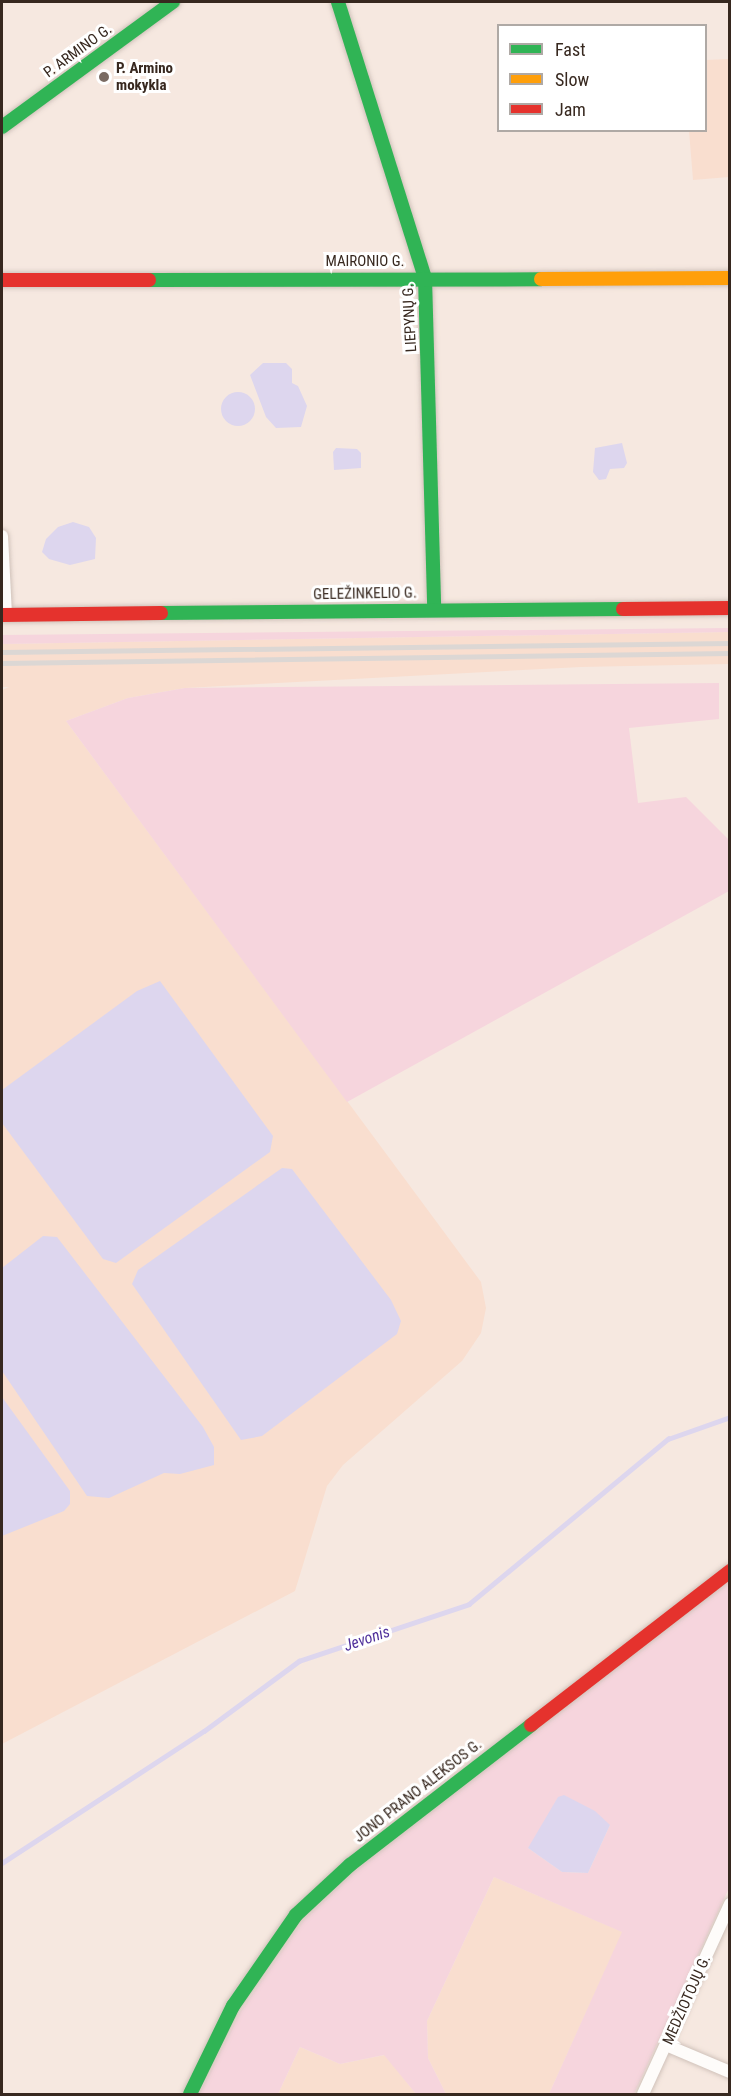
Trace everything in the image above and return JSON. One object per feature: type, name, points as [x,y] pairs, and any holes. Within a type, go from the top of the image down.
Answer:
[{"type":"street","name":"P. ARMINO G.","points":[[2,127],[173,2]]},
{"type":"street","name":"LIEPYNŲ G.","points":[[338,2],[425,278],[434,610]]},
{"type":"street","name":"MAIRONIO G.","points":[[2,280],[729,278]]},
{"type":"street","points":[[2,536],[4,615]]},
{"type":"street","name":"GELEŽINKELIO G.","points":[[4,615],[729,608]]},
{"type":"street","name":"JONO PRANO ALEKSOS G.","points":[[190,2094],[233,2006],[274,1943],[303,1909],[357,1859],[729,1571]]},
{"type":"street","name":"MEDŽIOTOJŲ G.","points":[[643,2094],[729,1904]]},
{"type":"street","points":[[666,2044],[729,2072]]},
{"type":"shaded area","points":[[729,59],[729,177],[693,180],[689,132],[707,132],[707,60]]},
{"type":"shaded area","points":[[263,363],[286,363],[292,369],[292,383],[298,386],[307,406],[301,427],[276,428],[266,417],[250,375]]},
{"type":"shaded area","points":[[238,392],[250,397],[255,409],[250,421],[238,426],[226,421],[221,409],[226,397]]},
{"type":"shaded area","points":[[622,443],[627,463],[624,468],[610,469],[606,479],[599,480],[593,472],[595,448]]},
{"type":"shaded area","points":[[336,448],[357,449],[361,453],[361,468],[334,470],[333,452]]},
{"type":"shaded area","points":[[73,522],[89,527],[96,538],[95,559],[70,565],[49,559],[42,552],[46,539],[58,527]]},
{"type":"shaded area","points":[[729,628],[729,632],[2,644],[2,635]]},
{"type":"shaded area","points":[[729,632],[729,664],[581,667],[185,688],[128,698],[66,721],[481,1282],[486,1308],[481,1333],[462,1361],[343,1465],[327,1486],[295,1591],[2,1744],[2,690],[9,687],[2,687],[2,644]]},
{"type":"shaded area","points":[[719,683],[719,719],[629,728],[638,803],[686,797],[729,840],[729,891],[347,1102],[66,721],[128,698],[185,688]]},
{"type":"shaded area","points":[[160,981],[273,1136],[270,1152],[116,1263],[103,1259],[2,1123],[2,1090],[137,991]]},
{"type":"shaded area","points":[[282,1168],[292,1169],[391,1300],[401,1321],[397,1334],[262,1436],[241,1440],[132,1284],[138,1270]]},
{"type":"shaded area","points":[[43,1236],[57,1237],[203,1427],[214,1447],[214,1465],[180,1474],[164,1473],[109,1498],[87,1496],[2,1371],[2,1268]]},
{"type":"shaded area","points":[[2,1397],[70,1491],[70,1504],[64,1511],[2,1536]]},
{"type":"shaded area","points":[[729,1581],[729,1888],[634,2094],[549,2094],[622,1932],[494,1877],[427,2021],[428,2058],[446,2094],[416,2094],[384,2055],[340,2064],[300,2047],[278,2094],[199,2094],[240,2012],[303,1920],[355,1871]],"holes":[[[610,1825],[588,1873],[562,1872],[528,1848]]]},
{"type":"shaded area","points":[[564,1795],[595,1811],[610,1825],[588,1873],[562,1872],[528,1848],[558,1797]]},
{"type":"shaded area","points":[[494,1877],[623,1932],[549,2094],[446,2094],[428,2058],[427,2021]]},
{"type":"shaded area","points":[[300,2047],[340,2064],[385,2055],[416,2094],[278,2094]]},
{"type":"waterway","name":"Jevonis","points":[[2,1863],[204,1731],[299,1661],[469,1604],[668,1439],[730,1417]]},
{"type":"railway","points":[[2,652],[730,643]]},
{"type":"railway","points":[[2,663],[730,653]]},
{"type":"traffic: fast","points":[[2,127],[173,2]]},
{"type":"traffic: fast","points":[[338,2],[425,278],[434,610]]},
{"type":"traffic: fast","points":[[149,280],[541,279]]},
{"type":"traffic: fast","points":[[161,613],[623,609]]},
{"type":"traffic: fast","points":[[190,2094],[233,2006],[296,1915],[350,1865],[531,1725]]},
{"type":"traffic: slow","points":[[541,279],[730,278]]},
{"type":"traffic: jam","points":[[2,280],[149,280]]},
{"type":"traffic: jam","points":[[623,609],[730,608]]},
{"type":"traffic: jam","points":[[2,615],[161,613]]},
{"type":"traffic: jam","points":[[531,1725],[730,1571]]},
{"type":"place","name":"P. Armino mokykla","points":[[104,77]]}]
